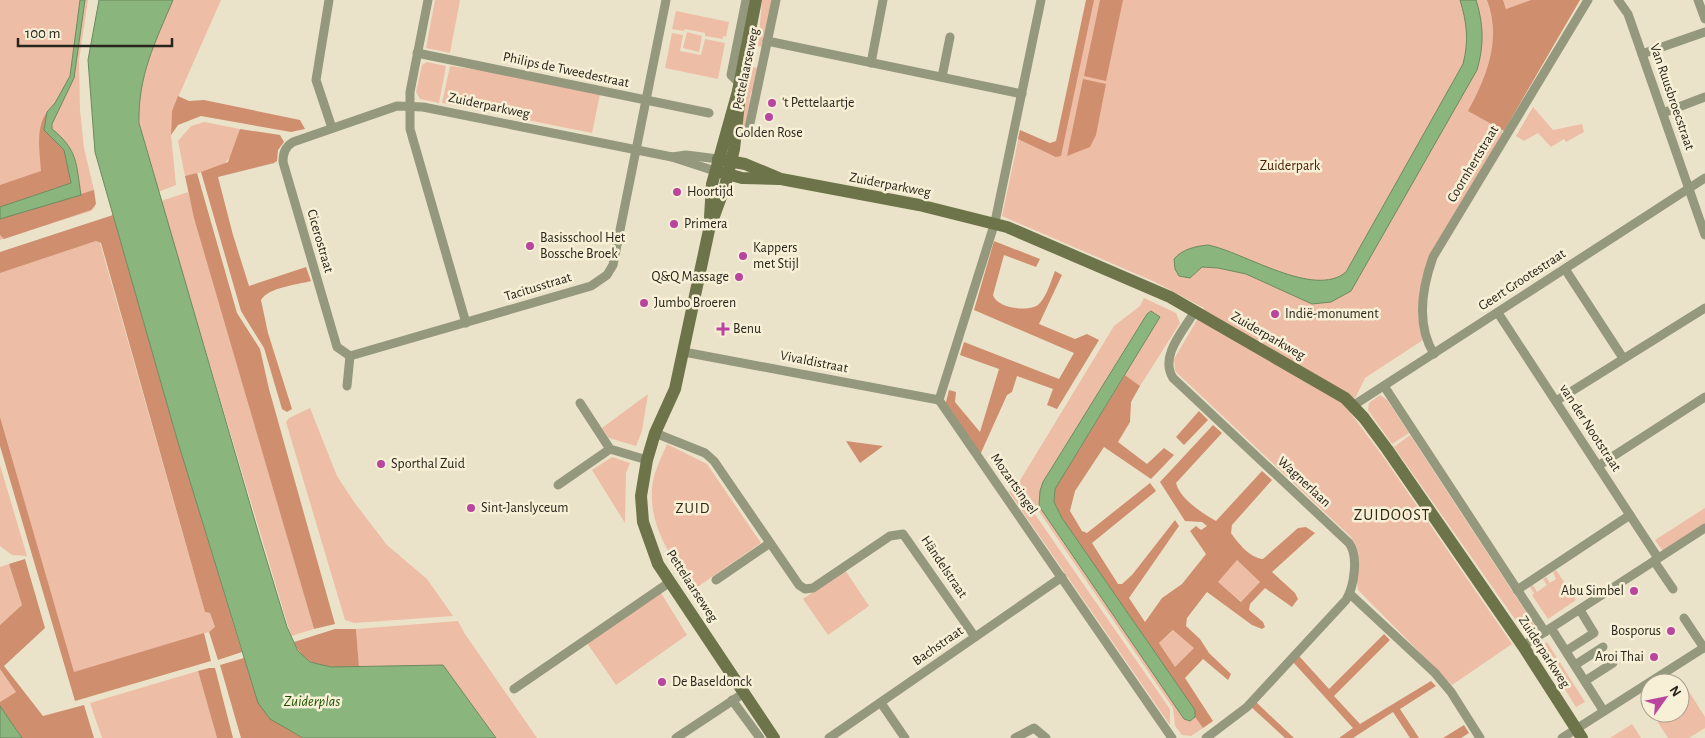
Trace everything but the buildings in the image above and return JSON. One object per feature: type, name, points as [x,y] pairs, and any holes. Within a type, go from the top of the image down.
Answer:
[{"type":"street","points":[[329,0],[316,80],[332,128]]},
{"type":"street","points":[[428,0],[410,92],[410,129],[466,323]]},
{"type":"street","name":"Tacitusstraat","points":[[350,356],[590,286],[607,275],[613,265],[664,0]]},
{"type":"street","name":"Pettelaarseweg","points":[[746,0],[736,83],[739,103],[730,168],[711,225],[684,352],[671,374],[656,423],[656,433],[647,460],[641,496],[643,522],[658,564],[774,738]]},
{"type":"street","name":"Pettelaarseweg","points":[[711,225],[712,184],[756,0]]},
{"type":"street","name":"Pettelaarseweg","points":[[735,138],[749,128],[776,0]]},
{"type":"street","points":[[871,62],[883,0]]},
{"type":"street","points":[[939,400],[996,222],[1041,0]]},
{"type":"street","name":"Coornhertstraat","points":[[1434,354],[1428,340],[1422,314],[1423,295],[1434,257],[1588,0]]},
{"type":"street","name":"Van Ruusbroecstraat","points":[[1618,0],[1628,14],[1705,234]]},
{"type":"street","points":[[1698,0],[1705,19]]},
{"type":"street","points":[[1642,54],[1705,32]]},
{"type":"street","points":[[942,77],[950,37]]},
{"type":"street","points":[[767,41],[1022,94]]},
{"type":"street","name":"Philips de Tweedestraat","points":[[417,53],[709,113]]},
{"type":"street","points":[[1663,113],[1705,97]]},
{"type":"street","name":"Zuiderparkweg","points":[[332,128],[397,106],[423,108],[717,165],[730,168],[758,180],[781,178],[996,222],[1162,293],[1354,405],[1523,646],[1579,733]]},
{"type":"street","name":"Cicerostraat","points":[[332,128],[287,146],[283,154],[283,162],[337,347],[350,356]]},
{"type":"street","name":"Geert Grootestraat","points":[[1354,405],[1705,178]]},
{"type":"street","points":[[1566,269],[1623,358]]},
{"type":"street","points":[[1556,401],[1705,308]]},
{"type":"street","name":"Wagnerlaan","points":[[1195,311],[1168,358],[1169,372],[1349,543],[1355,557],[1350,594]]},
{"type":"street","name":"van der Nootstraat","points":[[1498,313],[1630,515],[1673,589]]},
{"type":"street","name":"Vivaldistraat","points":[[684,352],[939,400]]},
{"type":"street","points":[[347,386],[350,356]]},
{"type":"street","name":"Zuiderparkweg","points":[[1384,386],[1518,590],[1566,651],[1603,710]]},
{"type":"street","points":[[1598,466],[1705,397]]},
{"type":"street","name":"Mozartsingel","points":[[939,400],[1172,738]]},
{"type":"street","points":[[580,403],[610,449],[647,460]]},
{"type":"street","points":[[656,433],[705,453],[714,461],[770,543],[716,580]]},
{"type":"street","points":[[558,484],[610,449]]},
{"type":"street","points":[[1518,590],[1630,515]]},
{"type":"street","points":[[1523,646],[1705,528]]},
{"type":"street","name":"Händelstraat","points":[[770,543],[799,585],[805,589],[813,588],[890,536],[904,534],[975,637]]},
{"type":"street","name":"Bachstraat","points":[[829,738],[1062,578]]},
{"type":"street","points":[[514,689],[670,582]]},
{"type":"street","points":[[1206,738],[1247,707],[1350,594],[1434,673],[1450,692],[1480,738]]},
{"type":"street","points":[[1566,651],[1594,634],[1580,610]]},
{"type":"street","points":[[1562,738],[1579,733],[1603,710],[1704,647],[1684,618]]},
{"type":"street","points":[[1575,666],[1603,647]]},
{"type":"street","points":[[1585,681],[1613,663]]},
{"type":"street","points":[[676,738],[744,693]]},
{"type":"street","points":[[732,700],[760,738]]},
{"type":"street","points":[[880,702],[905,738]]},
{"type":"street","points":[[1015,738],[1034,728],[1046,738]]},
{"type":"street","points":[[688,730],[693,738]]},
{"type":"green space","points":[[0,0],[88,0],[79,60],[80,110],[84,148],[94,190],[95,207],[91,211],[0,240]]},
{"type":"green space","points":[[173,0],[221,0],[172,111],[171,135],[176,185],[158,192],[140,125],[140,92],[153,45]]},
{"type":"green space","points":[[435,0],[460,0],[450,53],[426,48]]},
{"type":"green space","points":[[762,0],[772,0],[763,47],[758,46]]},
{"type":"green space","name":"Zuiderpark","points":[[1092,0],[1500,0],[1505,12],[1580,0],[1502,130],[1502,136],[1422,281],[1418,315],[1423,340],[1365,378],[1349,411],[1382,455],[1512,644],[1452,685],[1358,590],[1359,557],[1351,537],[1175,371],[1174,359],[1204,308],[1155,282],[1002,216],[1019,136],[1058,154]]},
{"type":"green space","points":[[1503,0],[1531,0],[1506,9]]},
{"type":"green space","points":[[676,11],[729,22],[726,37],[723,36],[723,39],[705,36],[705,33],[685,29],[684,31],[672,29]]},
{"type":"green space","points":[[687,32],[702,36],[699,52],[683,48]]},
{"type":"green space","points":[[672,33],[683,35],[680,51],[701,55],[705,39],[725,43],[718,79],[665,68]]},
{"type":"green space","points":[[427,62],[446,66],[439,103],[420,99],[416,92],[422,65]]},
{"type":"green space","points":[[450,66],[493,72],[600,94],[592,133],[442,103]]},
{"type":"green space","points":[[753,67],[759,68],[755,89],[751,92],[746,125],[740,130],[746,83]]},
{"type":"green space","points":[[1533,107],[1553,130],[1582,124],[1584,132],[1566,142],[1564,139],[1551,147],[1538,133],[1524,141],[1516,136]]},
{"type":"green space","points":[[204,122],[240,129],[236,142],[228,160],[217,168],[185,176],[178,141],[191,126]]},
{"type":"green space","points":[[188,192],[314,629],[291,636],[161,201]]},
{"type":"green space","points":[[96,241],[100,243],[205,612],[210,613],[215,627],[209,632],[74,673],[0,417],[0,273]]},
{"type":"green space","points":[[1144,298],[1176,313],[1180,323],[1140,386],[1125,375],[1160,317],[1151,311],[1147,314],[1043,482],[1039,506],[1184,719],[1190,721],[1195,717],[1203,728],[1191,736],[1182,735],[1175,726],[1173,708],[1019,482],[1114,326],[1140,306]]},
{"type":"green space","points":[[648,394],[642,431],[636,446],[609,438],[602,428]]},
{"type":"green space","points":[[1380,395],[1387,400],[1409,433],[1392,444],[1368,410],[1369,403]]},
{"type":"green space","points":[[310,408],[337,476],[354,502],[387,545],[427,579],[453,616],[354,623],[345,620],[286,422],[289,418]]},
{"type":"green space","points":[[1410,435],[1534,626],[1524,632],[1394,447]]},
{"type":"green space","points":[[667,444],[707,464],[761,543],[693,590],[667,550],[655,520],[652,505],[655,473]]},
{"type":"green space","points":[[612,457],[630,463],[626,473],[625,523],[592,470]]},
{"type":"green space","points":[[0,465],[27,556],[12,555],[0,546]]},
{"type":"green space","points":[[1016,487],[1170,709],[1170,725],[1009,492]]},
{"type":"green space","points":[[1705,508],[1705,527],[1664,553],[1655,540]]},
{"type":"green space","points":[[1237,560],[1260,582],[1242,602],[1217,582]]},
{"type":"green space","points":[[9,564],[22,605],[0,625],[0,567]]},
{"type":"green space","points":[[845,570],[869,606],[828,635],[803,599]]},
{"type":"green space","points":[[1556,570],[1576,600],[1548,619],[1532,595],[1534,593],[1530,587],[1533,585],[1537,592],[1547,585],[1543,579],[1546,577],[1550,583],[1556,579],[1553,572]]},
{"type":"green space","points":[[661,593],[687,635],[616,685],[587,643]]},
{"type":"green space","points":[[458,621],[537,738],[496,738],[443,665],[359,667],[356,629]]},
{"type":"green space","points":[[1174,630],[1194,648],[1175,668],[1159,643]]},
{"type":"green space","points":[[1547,642],[1585,702],[1576,707],[1541,651],[1541,647]]},
{"type":"green space","points":[[0,669],[16,692],[0,702]]},
{"type":"green space","points":[[198,671],[217,738],[102,738],[90,703]]},
{"type":"green space","points":[[1690,693],[1705,717],[1705,728],[1689,738],[1668,738],[1658,723],[1690,723]]},
{"type":"green space","points":[[1632,724],[1641,738],[1610,738]]},
{"type":"shaded area","points":[[1086,0],[1094,0],[1061,156],[1056,157],[1018,139],[1020,130],[1050,143],[1056,141]]},
{"type":"shaded area","points":[[1100,0],[1123,0],[1106,81],[1084,76]]},
{"type":"shaded area","points":[[1487,0],[1503,0],[1506,9],[1531,0],[1580,0],[1504,131],[1468,111],[1486,71],[1493,43],[1493,29]]},
{"type":"shaded area","points":[[1083,79],[1106,84],[1096,135],[1090,147],[1067,156]]},
{"type":"shaded area","points":[[178,96],[189,101],[204,100],[300,120],[305,129],[291,132],[201,116],[178,125],[171,135],[172,111]]},
{"type":"shaded area","points":[[47,112],[44,130],[64,150],[71,183],[0,207],[0,185],[41,171],[40,133],[43,119]]},
{"type":"shaded area","points":[[240,129],[280,135],[284,142],[278,150],[277,161],[274,163],[218,177],[249,286],[306,267],[311,281],[277,289],[261,300],[268,333],[292,409],[287,412],[282,409],[264,348],[241,311],[201,172],[228,162]]},
{"type":"shaded area","points":[[197,173],[237,313],[260,349],[269,389],[335,624],[314,629],[194,218],[185,176]]},
{"type":"shaded area","points":[[94,190],[96,204],[91,210],[4,239],[0,235],[0,219]]},
{"type":"shaded area","points":[[113,215],[177,439],[242,652],[218,660],[209,632],[215,627],[210,613],[205,612],[101,243],[96,241],[0,273],[0,252]]},
{"type":"shaded area","points":[[994,241],[1040,259],[1036,267],[1004,255],[993,295],[996,300],[1001,304],[1015,308],[1023,309],[1036,306],[1045,296],[1055,271],[1062,275],[1039,324],[1075,339],[1087,334],[1099,340],[1057,409],[1047,405],[1053,389],[1017,376],[1012,392],[1007,395],[980,455],[945,406],[949,390],[956,392],[955,402],[980,432],[999,369],[960,355],[964,342],[1059,379],[1074,353],[974,310]]},
{"type":"shaded area","points":[[1125,375],[1140,386],[1131,402],[1130,422],[1118,442],[1147,464],[1164,448],[1174,455],[1151,479],[1104,447],[1075,491],[1070,511],[1082,531],[1087,533],[1150,483],[1156,491],[1092,543],[1118,584],[1122,584],[1132,575],[1175,520],[1179,526],[1129,598],[1145,622],[1162,598],[1182,584],[1206,554],[1190,531],[1196,526],[1201,530],[1207,526],[1202,522],[1185,521],[1160,482],[1213,425],[1222,433],[1176,483],[1182,495],[1198,510],[1216,521],[1262,471],[1272,480],[1232,525],[1231,533],[1237,541],[1249,553],[1263,559],[1298,528],[1306,527],[1315,533],[1272,572],[1295,593],[1298,599],[1292,607],[1265,588],[1250,604],[1249,610],[1263,622],[1265,627],[1262,629],[1252,625],[1207,592],[1187,618],[1186,626],[1200,639],[1209,653],[1231,674],[1228,680],[1203,659],[1185,678],[1213,721],[1203,728],[1195,717],[1195,710],[1062,518],[1054,502],[1055,489]],"holes":[[[1237,560],[1260,582],[1241,602],[1218,582]],[[1173,630],[1194,648],[1175,667],[1159,643]]]},
{"type":"shaded area","points":[[1199,411],[1208,420],[1184,445],[1176,437]]},
{"type":"shaded area","points":[[0,417],[74,672],[204,633],[211,661],[75,701],[0,446]]},
{"type":"shaded area","points":[[846,441],[883,446],[860,463]]},
{"type":"shaded area","points":[[25,559],[45,628],[4,666],[43,716],[84,705],[94,738],[22,738],[0,706],[0,702],[16,692],[0,669],[0,625],[22,605],[9,564]]},
{"type":"shaded area","points":[[335,629],[356,629],[359,667],[330,667],[313,663],[299,651],[294,642]]},
{"type":"shaded area","points":[[1384,634],[1390,640],[1334,696],[1360,724],[1431,681],[1436,686],[1400,709],[1419,738],[1410,738],[1393,712],[1353,738],[1339,738],[1353,728],[1293,662],[1299,656],[1329,689]]},
{"type":"shaded area","points":[[244,658],[257,698],[267,714],[303,738],[241,738],[220,665]]},
{"type":"shaded area","points":[[215,668],[233,738],[217,738],[198,671]]},
{"type":"shaded area","points":[[1255,701],[1294,738],[1285,738],[1250,706]]},
{"type":"shaded area","points":[[1464,725],[1469,733],[1461,738],[1443,738]]},
{"type":"water","points":[[80,0],[85,0],[74,78],[52,124],[52,129],[61,137],[71,151],[76,166],[81,195],[0,219],[0,207],[71,183],[64,150],[44,130],[47,112],[55,103],[70,76]]},
{"type":"water","name":"Zuiderplas","points":[[99,0],[173,0],[154,45],[145,74],[139,106],[139,123],[259,535],[287,627],[298,651],[310,662],[331,667],[443,665],[496,738],[303,738],[270,719],[258,703],[177,439],[95,152],[88,60]]},
{"type":"water","points":[[1460,0],[1476,0],[1479,9],[1482,35],[1477,70],[1351,291],[1331,302],[1312,304],[1246,274],[1218,268],[1202,267],[1190,278],[1179,276],[1175,269],[1174,259],[1185,250],[1208,245],[1298,277],[1316,280],[1332,279],[1346,272],[1463,64],[1466,32]]},
{"type":"water","points":[[1151,311],[1160,317],[1055,489],[1054,502],[1062,518],[1195,710],[1195,717],[1190,721],[1184,719],[1039,506],[1043,482],[1147,314]]},
{"type":"water","points":[[0,706],[22,738],[0,738]]},
{"type":"place","name":"'t Pettelaartje","points":[[772,103]]},
{"type":"place","name":"Golden Rose","points":[[769,117]]},
{"type":"place","name":"Hoortijd","points":[[677,192]]},
{"type":"place","name":"Primera","points":[[674,224]]},
{"type":"place","name":"Basisschool Het Bossche Broek","points":[[530,246]]},
{"type":"place","name":"Kappers met Stijl","points":[[743,256]]},
{"type":"place","name":"Q&Q Massage","points":[[739,277]]},
{"type":"place","name":"Jumbo Broeren","points":[[644,303]]},
{"type":"place","name":"Indië-monument","points":[[1275,314]]},
{"type":"place","name":"Benu","points":[[723,329]]},
{"type":"place","name":"Sporthal Zuid","points":[[381,464]]},
{"type":"place","name":"Sint-Janslyceum","points":[[471,508]]},
{"type":"place","name":"Abu Simbel","points":[[1634,591]]},
{"type":"place","name":"Bosporus","points":[[1671,631]]},
{"type":"place","name":"Aroi Thai","points":[[1654,657]]},
{"type":"place","name":"De Baseldonck","points":[[662,682]]},
{"type":"district","name":"ZUID","points":[[693,508]]},
{"type":"district","name":"ZUIDOOST","points":[[1392,515]]}]
